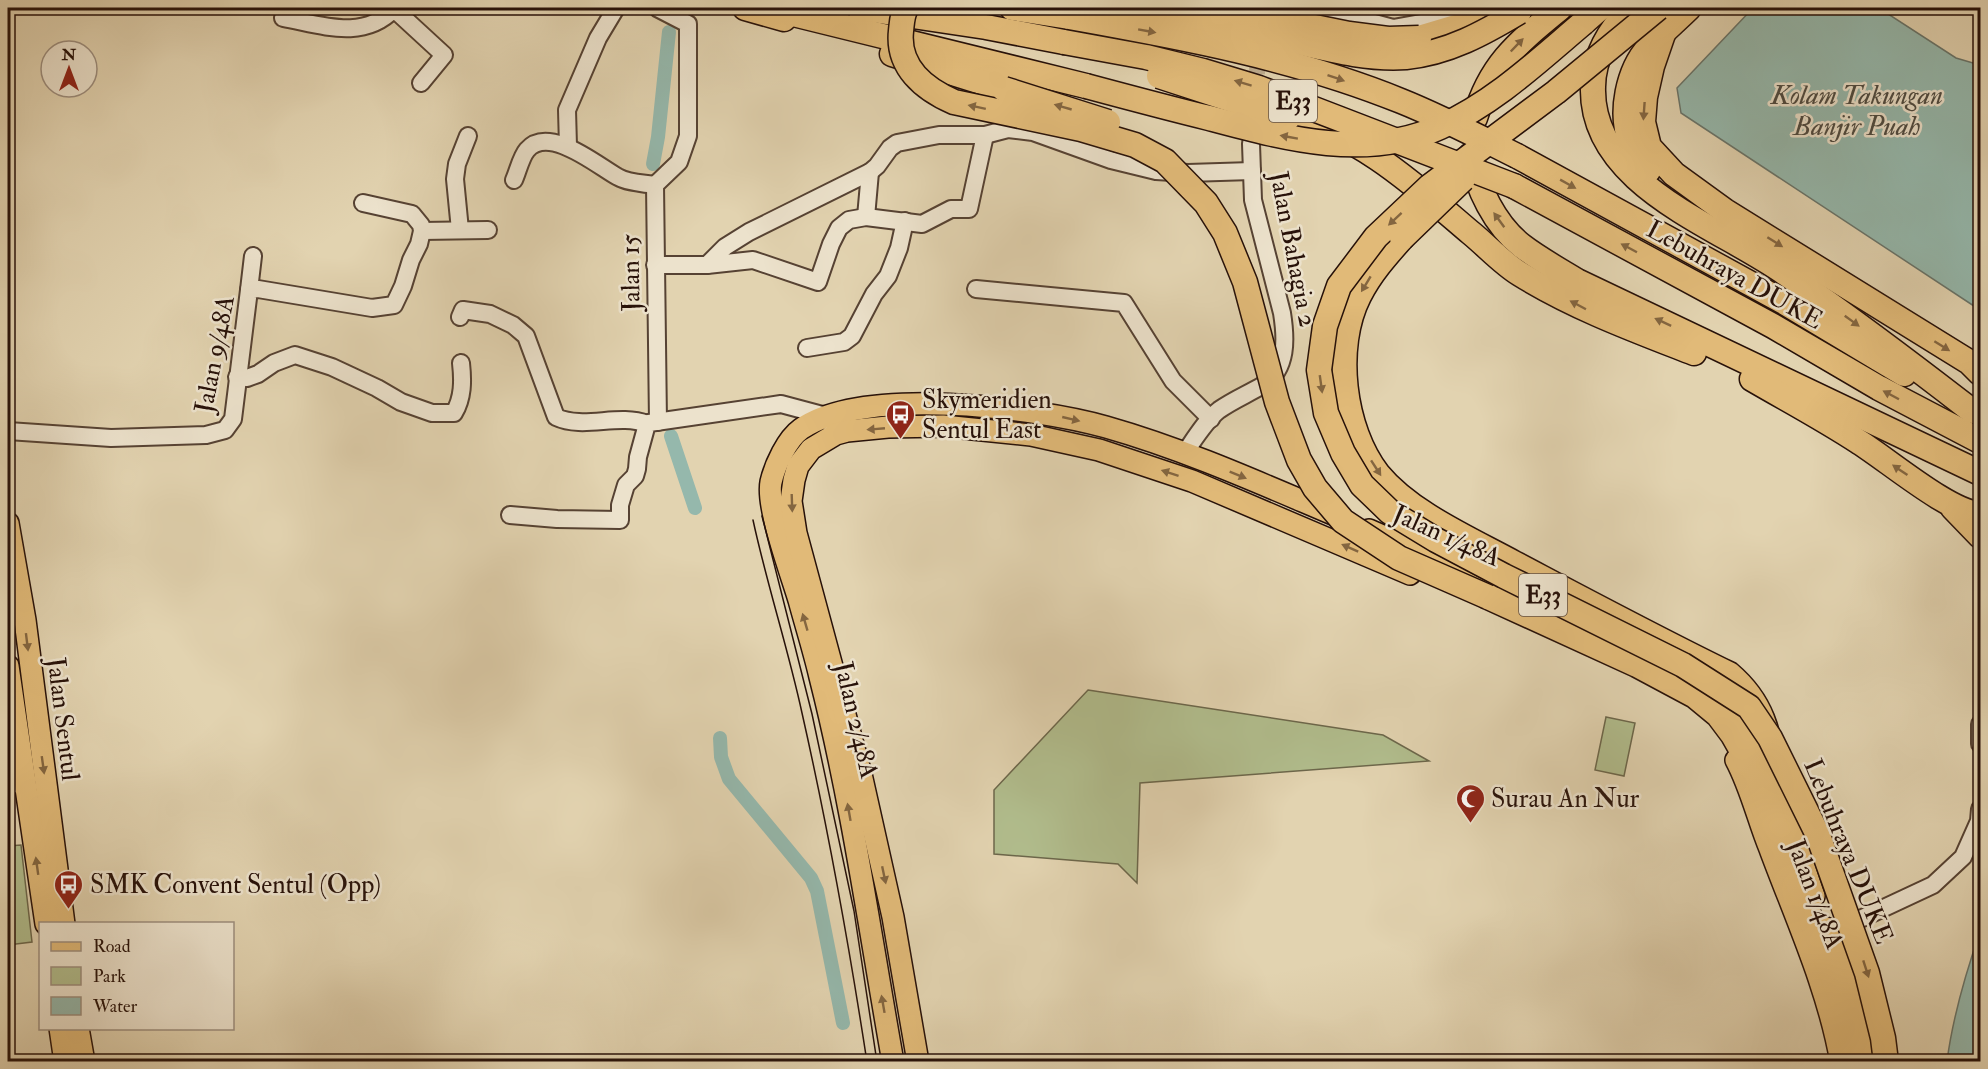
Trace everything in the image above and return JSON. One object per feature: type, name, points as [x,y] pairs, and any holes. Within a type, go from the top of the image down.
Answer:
[{"type":"highway","points":[[745,8],[846,38],[919,64],[1084,113],[1148,136],[1178,155],[1223,200],[1238,228],[1259,281],[1292,398],[1314,453],[1330,483],[1358,515],[1405,550],[1488,597]]},
{"type":"highway","points":[[769,8],[1285,137],[1350,145],[1406,139],[1440,127],[1495,96],[1600,8]]},
{"type":"highway","name":"Lebuhraya DUKE","points":[[859,8],[916,13],[1068,46],[1146,57],[1203,71],[1259,88],[1514,186],[1773,326],[1879,388],[1980,441]]},
{"type":"highway","name":"Lebuhraya DUKE","points":[[1012,8],[1168,35],[1266,58],[1326,75],[1399,100],[1448,121],[1517,156],[1784,302],[1877,360],[1976,413]]},
{"type":"highway","points":[[1114,8],[1209,23],[1327,49],[1407,57],[1453,46],[1471,39],[1516,9]]},
{"type":"highway","points":[[1221,8],[1349,34],[1388,39],[1419,38],[1516,9]]},
{"type":"highway","points":[[1560,8],[1527,35],[1503,59],[1486,85],[1472,126],[1470,152],[1479,186],[1498,220],[1521,246],[1577,281],[1970,468]]},
{"type":"highway","points":[[1631,8],[1596,59],[1593,77],[1594,112],[1600,129],[1625,167],[1645,186],[1780,269],[1976,413]]},
{"type":"highway","name":"Lebuhraya DUKE","points":[[1658,8],[1557,92],[1430,186],[1376,237],[1340,286],[1325,326],[1319,370],[1326,413],[1343,453],[1362,485],[1390,512],[1436,540],[1504,576],[1683,665],[1749,707],[1770,738],[1818,835],[1867,973],[1883,1038],[1886,1062]]},
{"type":"highway","points":[[1680,209],[1656,181],[1631,143],[1626,127],[1625,111],[1634,71],[1648,47],[1689,8]]},
{"type":"highway","points":[[916,13],[903,14],[900,44],[909,70],[937,95],[954,102],[1081,129],[1135,145],[1165,161],[1206,203],[1225,233],[1245,282],[1277,402],[1299,460],[1315,488],[1343,521],[1399,558],[1488,597]]},
{"type":"highway","points":[[1663,34],[1652,66],[1645,97],[1643,122],[1649,147],[1674,174],[1725,211],[1969,362],[1980,373]]},
{"type":"highway","points":[[1068,46],[1288,118],[1308,122],[1342,136],[1371,154],[1447,212],[1518,273],[1596,315],[1838,410],[1868,419]]},
{"type":"highway","points":[[1557,92],[1533,118],[1448,192],[1402,238],[1378,265],[1358,297],[1349,323],[1344,360],[1346,398],[1356,434],[1378,473],[1406,502],[1559,587],[1729,674],[1743,686],[1763,718],[1778,791]]},
{"type":"highway","points":[[1729,366],[1858,441],[1949,503],[1971,513],[1980,514]]},
{"type":"highway","points":[[1949,503],[1980,536]]},
{"type":"highway","name":"E33","points":[[1488,597],[1638,665],[1695,696],[1718,715],[1733,735],[1759,781],[1850,1024],[1854,1062]]},
{"type":"main road","name":"Jalan 1/48A","points":[[831,425],[883,405],[948,404],[1049,414],[1107,427],[1256,482],[1451,565],[1644,653],[1705,687],[1726,705],[1742,725],[1778,791],[1828,934],[1847,978],[1867,1062]]},
{"type":"main road","name":"Jalan 2/48A","points":[[831,425],[800,430],[790,439],[771,483],[772,504],[820,677],[835,742],[893,1062]]},
{"type":"main road","name":"Jalan 2/48A","points":[[831,425],[798,466],[791,501],[796,533],[861,774],[892,917],[918,1062]]},
{"type":"main road","name":"Jalan 1/48A","points":[[831,425],[888,428],[943,426],[1030,435],[1099,450],[1192,481],[1662,685],[1703,715],[1727,743],[1743,772],[1817,975],[1836,1035],[1841,1062]]},
{"type":"main road","name":"Jalan Sentul","points":[[8,523],[24,620],[64,922]]},
{"type":"main road","name":"Jalan Sentul","points":[[8,666],[17,784],[45,922]]},
{"type":"main road","points":[[60,1030],[65,1062]]},
{"type":"main road","points":[[78,1030],[84,1062]]},
{"type":"street","points":[[283,18],[346,30],[383,20],[396,8],[444,55],[421,84]]},
{"type":"street","points":[[568,146],[567,110],[598,38],[616,8]]},
{"type":"street","points":[[514,180],[527,149],[540,141],[568,146],[620,178],[655,185],[680,162],[688,136],[688,24],[657,8]]},
{"type":"street","points":[[1318,8],[1393,28],[1454,17],[1471,8]]},
{"type":"street","name":"Jalan Bahagia 2","points":[[1184,454],[1216,412],[1239,396],[1268,381],[1280,364],[1284,352],[1285,330],[1282,313],[1253,200],[1251,144],[1255,117]]},
{"type":"street","points":[[707,265],[725,247],[749,232],[870,172],[897,143],[939,135],[985,135],[1008,129],[1033,132],[1111,160],[1155,171],[1188,173],[1252,171]]},
{"type":"street","points":[[656,265],[707,265],[753,260],[818,282],[839,228],[849,220],[866,217],[905,220],[922,224],[951,208],[969,209],[985,135]]},
{"type":"street","points":[[460,230],[455,178],[457,164],[468,136]]},
{"type":"street","points":[[866,217],[870,172]]},
{"type":"street","name":"Jalan 15","points":[[510,515],[557,519],[620,520],[620,505],[626,486],[635,476],[638,457],[652,423],[656,265],[655,185]]},
{"type":"street","points":[[363,203],[412,214],[422,231],[488,230]]},
{"type":"street","points":[[807,348],[844,342],[852,336],[874,294],[888,276],[899,248],[905,220]]},
{"type":"street","name":"Jalan 9/48A","points":[[8,431],[111,438],[206,435],[225,430],[233,419],[249,290],[258,289],[372,308],[394,305],[422,231]]},
{"type":"street","points":[[249,290],[253,256]]},
{"type":"street","points":[[976,289],[1124,303],[1173,381],[1210,419]]},
{"type":"street","points":[[460,317],[463,310],[490,314],[513,325],[526,336],[556,417],[566,421],[630,420],[652,423],[781,404],[831,425]]},
{"type":"street","points":[[237,377],[248,378],[274,363],[295,355],[332,367],[401,402],[432,413],[454,413],[459,405],[463,380],[461,363]]},
{"type":"street","points":[[781,404],[796,415],[800,430],[811,449]]},
{"type":"street","points":[[1980,724],[1980,744]]},
{"type":"street","points":[[1828,934],[1933,885],[1964,857],[1979,821],[1980,809]]},
{"type":"green space","points":[[1088,690],[1383,735],[1429,761],[1140,783],[1137,883],[1118,864],[994,854],[994,790]]},
{"type":"green space","points":[[1606,717],[1635,723],[1624,776],[1595,770]]},
{"type":"green space","points":[[21,845],[32,942],[8,945],[8,846]]},
{"type":"water","name":"Kolam Takungan Banjir Puah","points":[[1753,8],[1879,8],[1956,58],[1980,65],[1980,310],[1681,113],[1677,88]]},
{"type":"water","points":[[1980,932],[1980,1061],[1947,1061],[1960,996]]},
{"type":"waterway","points":[[653,164],[669,32]]},
{"type":"waterway","points":[[671,436],[695,508]]},
{"type":"waterway","points":[[720,738],[721,757],[729,779],[811,878],[817,891],[843,1023]]},
{"type":"tunnel","points":[[1256,98],[1258,46]]},
{"type":"tram line","points":[[762,516],[812,714],[854,911],[877,1062]]},
{"type":"tram line","points":[[753,520],[812,756],[867,1062]]},
{"type":"place","name":"Skymeridien Sentul East","points":[[901,440]]},
{"type":"place","name":"Surau An Nur","points":[[1470,824]]},
{"type":"place","name":"SMK Convent Sentul (Opp)","points":[[69,910]]}]
